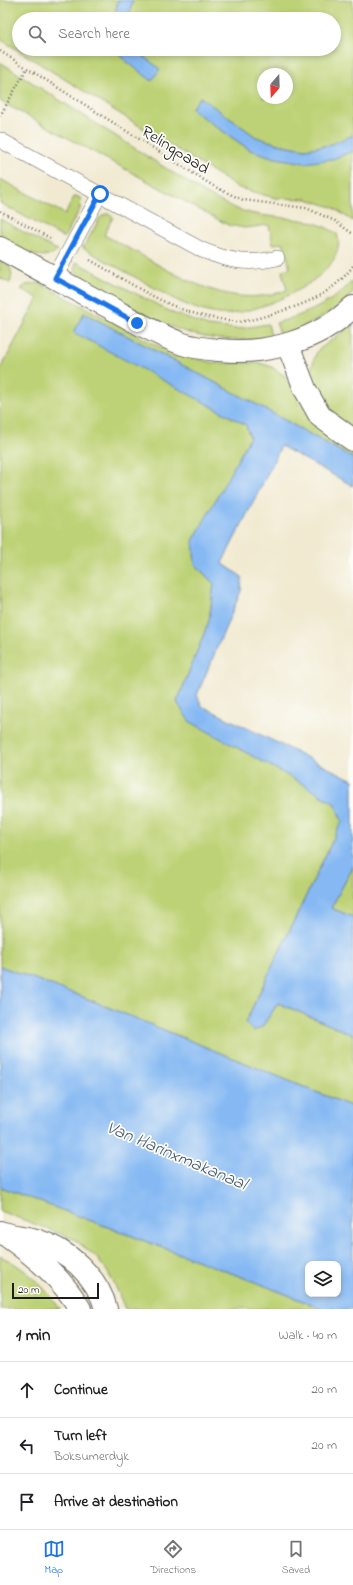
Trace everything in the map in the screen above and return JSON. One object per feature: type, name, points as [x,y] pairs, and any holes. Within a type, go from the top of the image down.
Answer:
[{"type":"street","points":[[0,248],[137,323],[183,344],[208,349],[235,352],[260,351],[288,345],[328,326],[353,307]]},
{"type":"street","points":[[288,345],[304,389],[320,416],[353,440]]},
{"type":"street","points":[[2,1233],[24,1248],[56,1277],[80,1309]]},
{"type":"street","points":[[2,1233],[35,1239],[63,1252],[79,1265],[91,1279],[105,1303],[106,1309]]},
{"type":"lane","points":[[0,140],[202,250],[217,256],[247,262],[262,262],[277,258]]},
{"type":"lane","points":[[55,278],[100,194]]},
{"type":"path","name":"Relingpaad","points":[[0,51],[215,188],[243,200],[306,208],[335,220],[353,234]]},
{"type":"path","points":[[0,116],[27,68]]},
{"type":"path","points":[[0,211],[175,307],[209,318],[237,322],[270,315],[303,305],[325,293],[344,278],[353,266]]},
{"type":"green space","points":[[0,0],[118,0],[115,12],[12,12],[12,46],[0,39]]},
{"type":"green space","points":[[133,0],[353,0],[353,135],[329,145],[305,149],[278,144],[256,137],[200,97],[191,109],[250,150],[333,159],[353,151],[353,221],[332,207],[307,199],[275,198],[239,188],[27,56],[122,56],[125,60],[151,80],[159,69],[143,56],[341,56],[341,12],[130,12]]},
{"type":"green space","points":[[0,62],[203,192],[220,201],[250,213],[295,219],[317,224],[337,234],[338,250],[330,265],[315,279],[295,292],[274,302],[252,309],[219,314],[199,310],[180,302],[83,248],[100,218],[108,214],[112,215],[113,217],[104,235],[160,266],[206,288],[221,293],[253,297],[270,295],[287,290],[282,272],[283,270],[290,268],[284,243],[273,244],[269,225],[245,228],[228,225],[0,101]]},
{"type":"green space","points":[[0,179],[65,214],[74,197],[77,196],[81,199],[80,209],[64,238],[0,203]]},
{"type":"green space","points":[[0,219],[58,251],[51,255],[43,256],[28,253],[0,237]]},
{"type":"green space","points":[[0,260],[7,264],[11,269],[12,275],[10,283],[0,278]]},
{"type":"green space","points":[[76,262],[173,313],[208,326],[237,329],[268,324],[272,339],[222,339],[205,337],[179,330],[89,286],[77,273],[75,269]]},
{"type":"green space","points":[[353,280],[353,293],[337,307],[310,324],[281,336],[276,323],[308,312],[327,302],[337,296]]},
{"type":"green space","points":[[39,283],[156,345],[182,355],[214,363],[260,363],[272,367],[286,377],[310,418],[325,434],[353,450],[353,458],[252,402],[84,313],[74,331],[246,425],[250,437],[234,468],[195,564],[214,584],[209,621],[177,702],[335,804],[342,821],[245,1023],[262,1027],[278,1003],[353,1035],[353,1107],[78,995],[0,966],[0,370],[38,298],[21,289],[26,285]]},
{"type":"green space","points":[[353,324],[353,430],[331,411],[314,386],[310,372],[317,351]]},
{"type":"green space","points":[[353,867],[353,917],[331,908]]},
{"type":"green space","points":[[0,1187],[258,1283],[323,1309],[125,1309],[115,1285],[107,1271],[96,1257],[74,1239],[0,1211]]},
{"type":"green space","points":[[0,1256],[18,1266],[34,1278],[60,1309],[0,1309]]},
{"type":"water","points":[[118,0],[133,0],[130,12],[115,12]]},
{"type":"water","points":[[122,56],[143,56],[160,69],[152,81],[125,60]]},
{"type":"water","points":[[200,97],[256,137],[278,144],[305,149],[329,145],[353,135],[353,151],[333,159],[305,163],[275,158],[250,150],[191,109]]},
{"type":"water","points":[[84,313],[252,402],[353,458],[353,486],[281,446],[222,563],[242,577],[241,591],[197,695],[202,706],[353,780],[353,867],[331,908],[353,917],[353,1035],[278,1003],[262,1027],[253,1031],[245,1023],[342,821],[335,804],[301,783],[189,721],[177,702],[209,621],[214,584],[195,564],[193,541],[250,437],[246,425],[73,332]]},
{"type":"water","name":"Van Harinxmakanaal","points":[[0,966],[78,995],[353,1107],[353,1309],[323,1309],[258,1283],[0,1187]]},
{"type":"route","points":[[100,194],[55,278],[137,323]]}]
